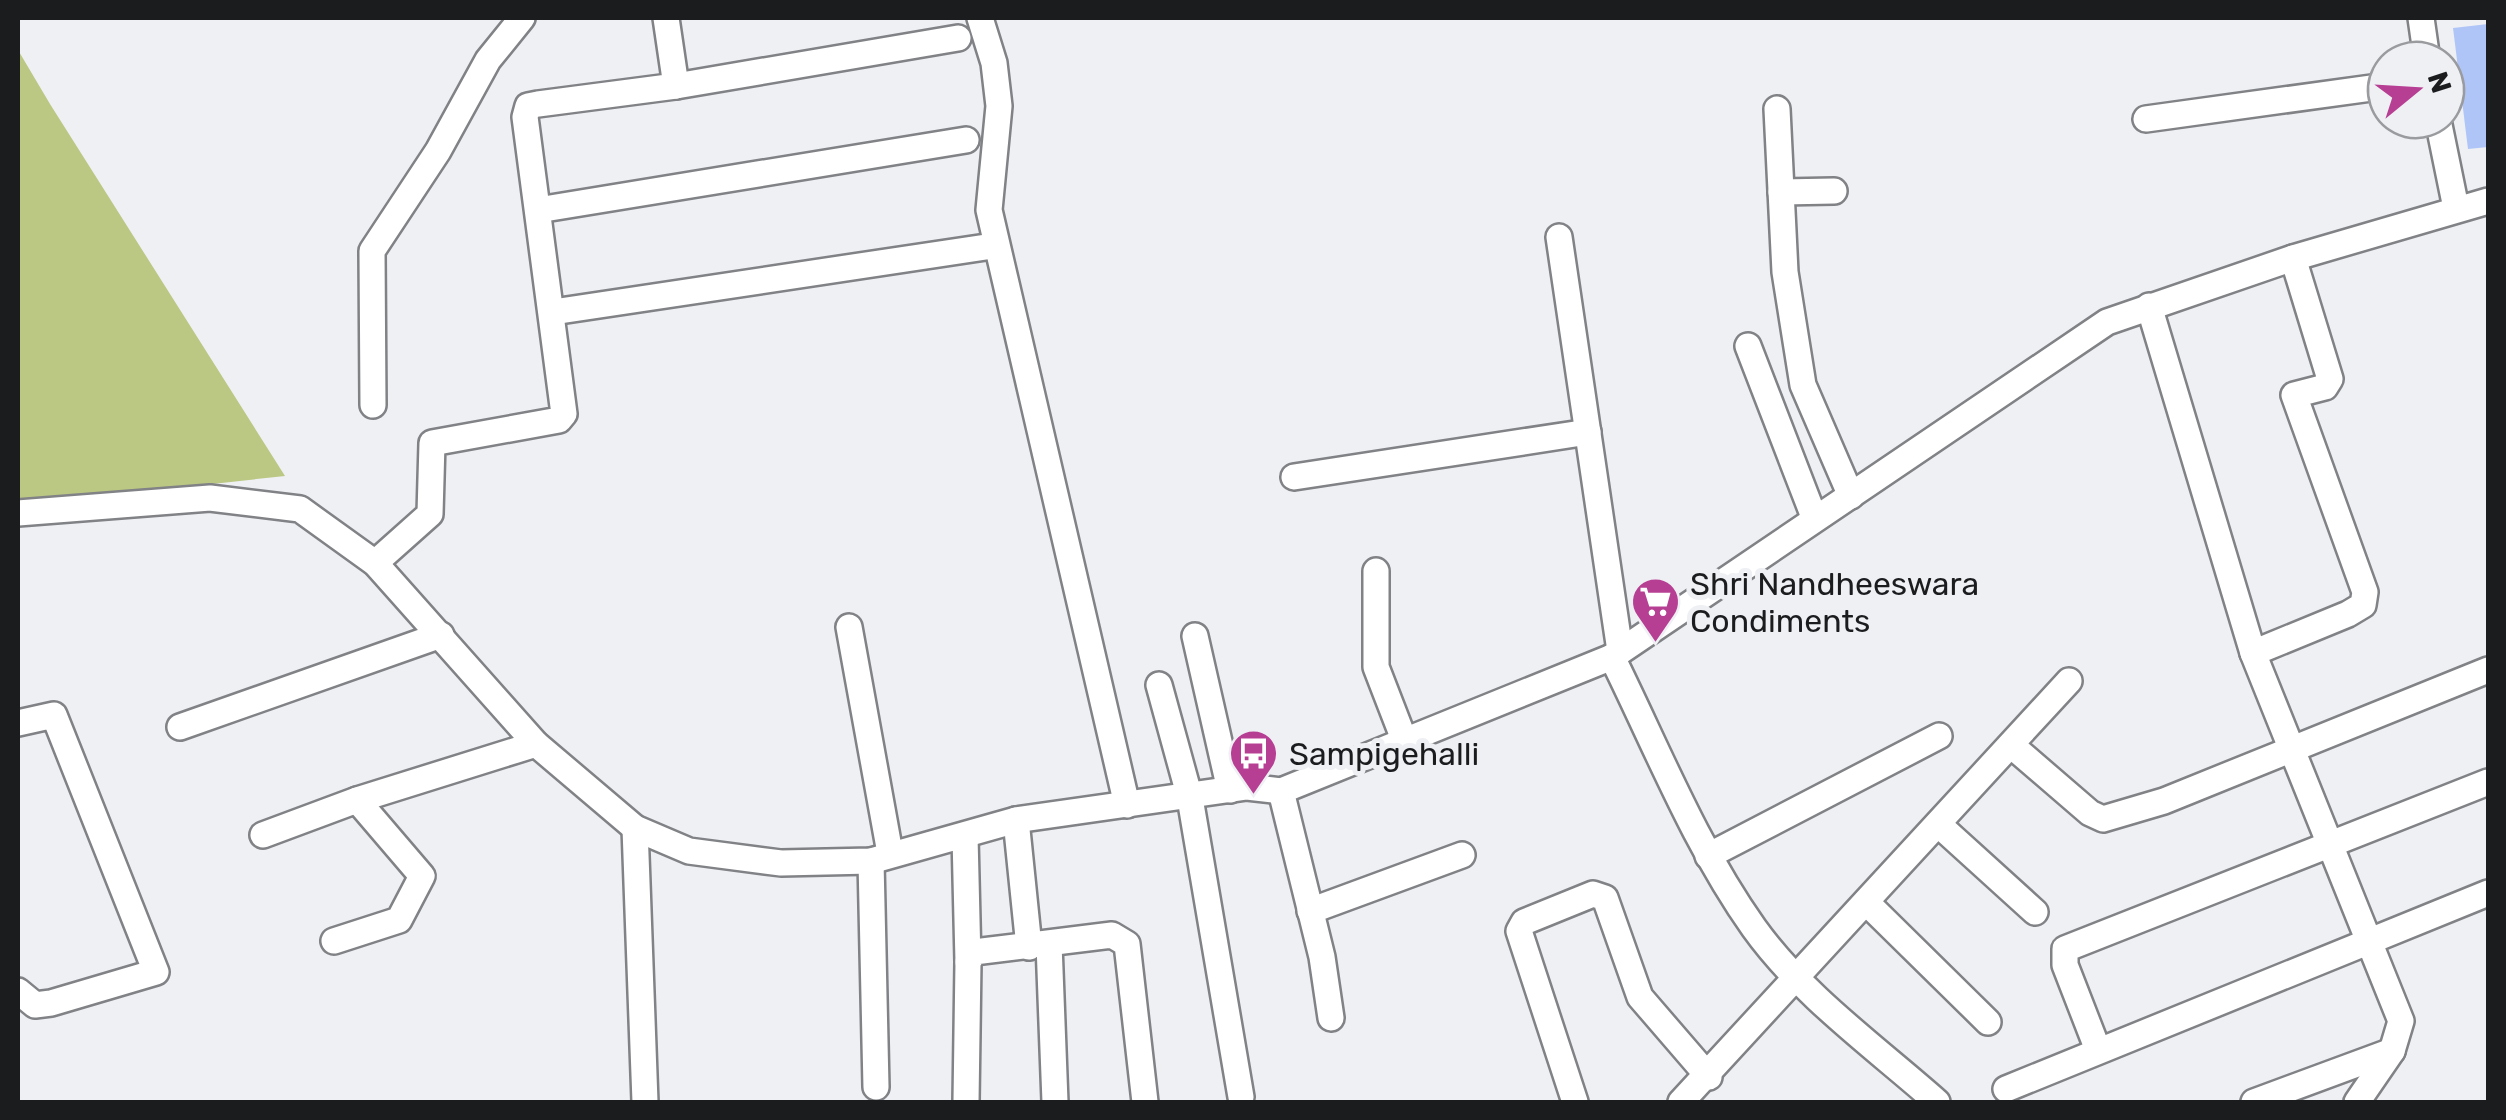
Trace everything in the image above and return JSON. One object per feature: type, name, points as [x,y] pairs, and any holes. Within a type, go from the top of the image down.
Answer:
[{"type":"street","points":[[374,405],[372,251],[447,137],[488,60],[522,18]]},
{"type":"street","points":[[666,18],[676,86]]},
{"type":"street","points":[[980,18],[994,63],[999,106],[989,210],[1127,805]]},
{"type":"street","points":[[375,562],[430,514],[432,443],[559,420],[564,414],[525,118],[528,106],[676,86],[958,38]]},
{"type":"street","points":[[2146,119],[2366,89]]},
{"type":"street","points":[[1777,108],[1785,272],[1803,385],[1850,496]]},
{"type":"street","points":[[538,210],[966,140]]},
{"type":"street","points":[[2442,140],[2456,208]]},
{"type":"street","points":[[1781,192],[1834,191]]},
{"type":"street","points":[[18,513],[210,498],[300,508],[375,562],[536,744],[635,828],[690,851],[733,859],[880,857],[1016,820],[1230,790],[1281,791],[1405,742],[1616,654],[2107,322],[2293,258],[2488,200]]},
{"type":"street","points":[[1559,237],[1616,654],[1708,856],[1756,930],[1798,976],[1936,1102]]},
{"type":"street","points":[[553,312],[986,246]]},
{"type":"street","points":[[2252,653],[2348,614],[2363,605],[2366,592],[2294,395],[2325,387],[2330,379],[2293,258]]},
{"type":"street","points":[[2150,306],[2252,653],[2401,1021],[2392,1050],[2358,1102]]},
{"type":"street","points":[[1748,346],[1814,517]]},
{"type":"street","points":[[1294,477],[1588,432]]},
{"type":"street","points":[[1376,571],[1376,667],[1405,742]]},
{"type":"street","points":[[850,627],[880,857],[876,1087]]},
{"type":"street","points":[[180,727],[441,635]]},
{"type":"street","points":[[1195,636],[1230,790]]},
{"type":"street","points":[[2011,745],[2090,813],[2103,819],[2164,801],[2488,670]]},
{"type":"street","points":[[1681,1102],[1709,1077],[2069,681]]},
{"type":"street","points":[[1159,685],[1190,798],[1241,1097]]},
{"type":"street","points":[[18,723],[54,715],[156,972],[51,1004],[35,1005],[18,991]]},
{"type":"street","points":[[1708,856],[1939,736]]},
{"type":"street","points":[[263,835],[357,800],[536,744]]},
{"type":"street","points":[[2098,1050],[2065,964],[2065,948],[2488,782]]},
{"type":"street","points":[[1281,791],[1331,1018]]},
{"type":"street","points":[[334,941],[399,920],[422,876],[357,800]]},
{"type":"street","points":[[1016,820],[1039,946],[1054,1102]]},
{"type":"street","points":[[1938,824],[2035,912]]},
{"type":"street","points":[[635,828],[645,1102]]},
{"type":"street","points":[[965,836],[966,1102]]},
{"type":"street","points":[[1310,911],[1462,855]]},
{"type":"street","points":[[1575,1102],[1519,931],[1524,922],[1593,894],[1605,898],[1640,997],[1709,1077]]},
{"type":"street","points":[[2006,1089],[2488,894]]},
{"type":"street","points":[[1866,902],[1988,1022]]},
{"type":"street","points":[[968,962],[982,949],[1039,946],[1112,934],[1124,938],[1145,1102]]},
{"type":"street","points":[[2254,1102],[2392,1050]]},
{"type":"green space","points":[[18,50],[50,104],[285,476],[18,505]]},
{"type":"building","points":[[2488,24],[2488,147],[2468,149],[2466,40],[2454,40],[2453,28]]},
{"type":"place","name":"Shri Nandheeswara Condiments","points":[[1655,644]]},
{"type":"place","name":"Sampigehalli","points":[[1254,796]]}]
